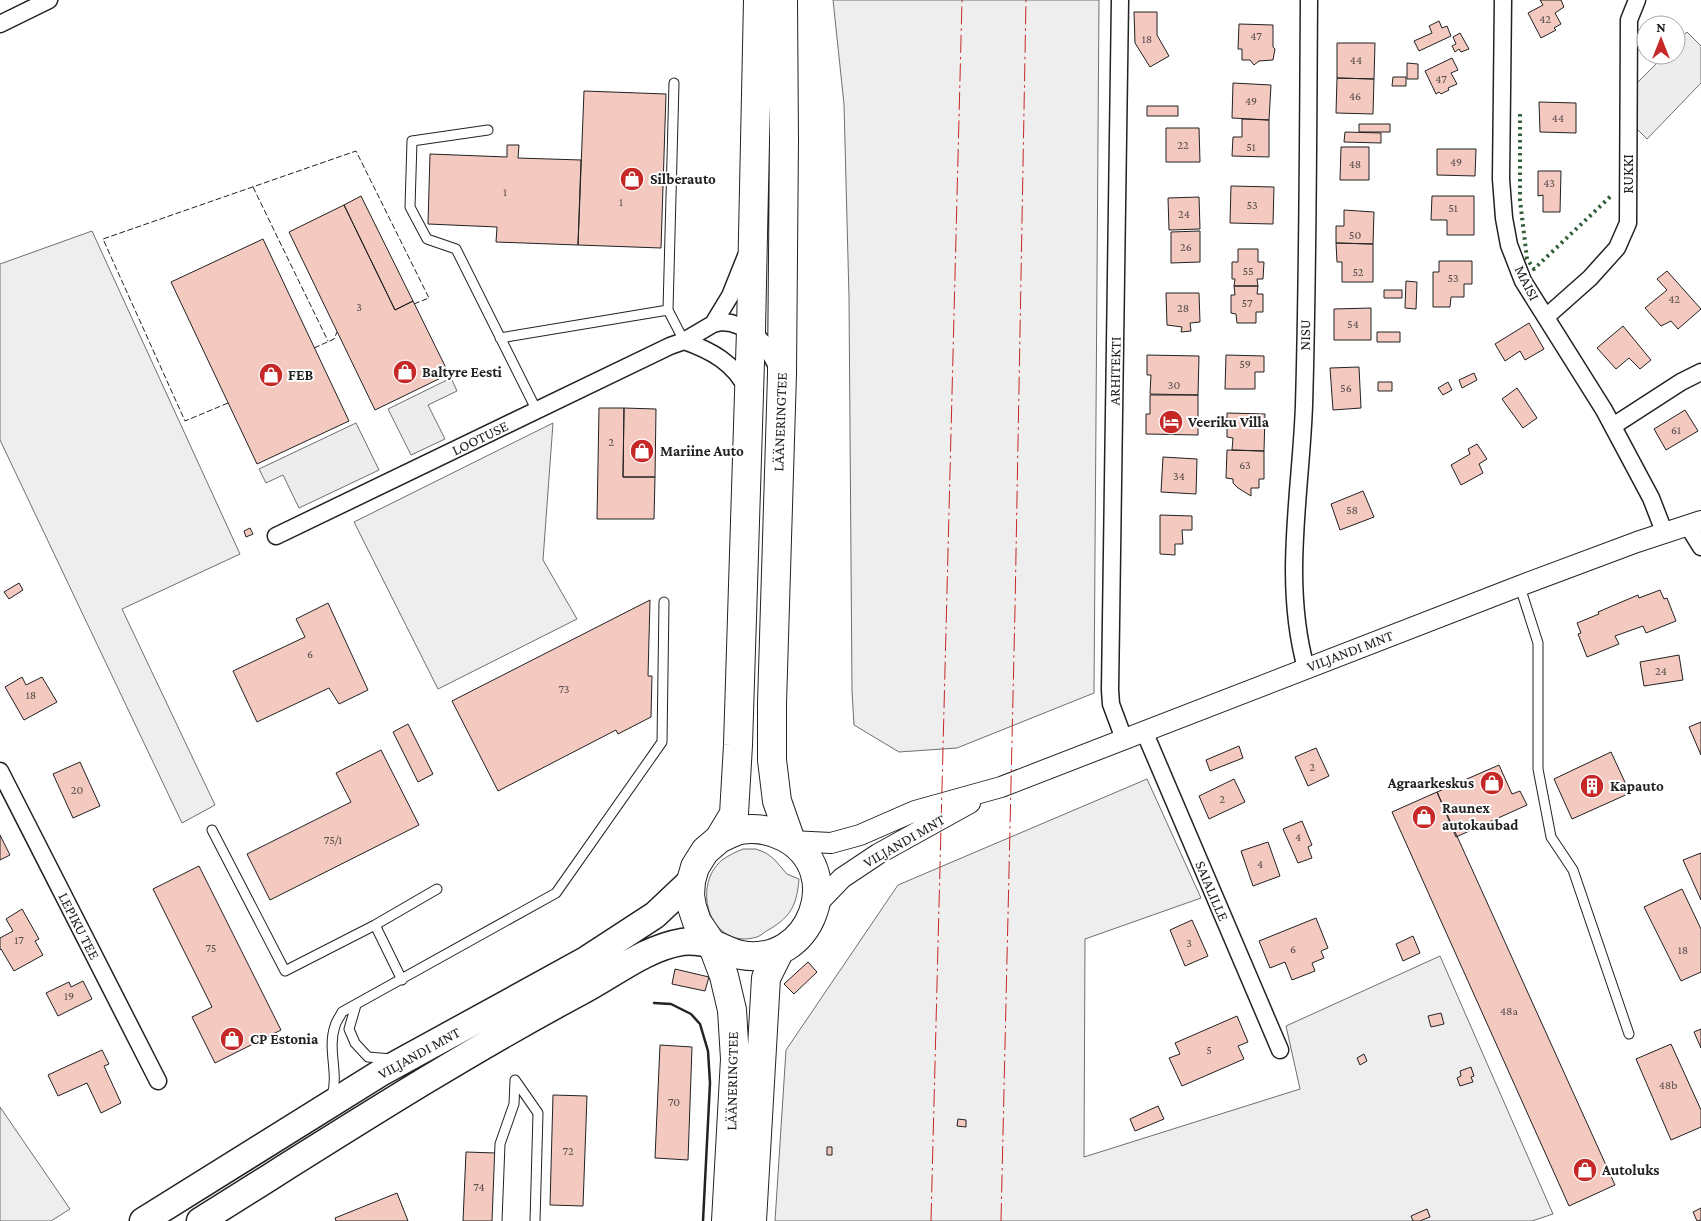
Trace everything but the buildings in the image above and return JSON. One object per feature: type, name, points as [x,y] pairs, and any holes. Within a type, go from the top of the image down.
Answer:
[{"type":"highway","name":"LÄÄNERINGTEE","points":[[719,839],[734,814],[738,745],[751,330],[758,0]]},
{"type":"highway","name":"LÄÄNERINGTEE","points":[[783,0],[782,374],[772,760],[777,801],[791,841]]},
{"type":"highway","name":"LÄÄNERINGTEE","points":[[712,944],[740,955],[758,956],[778,952],[802,934],[810,923],[816,905],[817,887],[813,869],[805,854],[791,841],[773,832],[758,829],[739,830],[719,839],[705,851],[695,867],[691,881],[690,895],[692,908],[697,922],[712,944],[724,976],[732,1010],[735,1059],[726,1221]]},
{"type":"highway","name":"LÄÄNERINGTEE","points":[[752,1221],[766,978],[778,952]]},
{"type":"main road","name":"VILJANDI MNT","points":[[143,1221],[405,1060],[586,960],[655,916],[691,881]]},
{"type":"main road","name":"VILJANDI MNT","points":[[200,1221],[516,1026],[592,986],[648,953],[683,942],[712,944]]},
{"type":"street","points":[[0,24],[49,0]]},
{"type":"street","name":"ARHITEKTI","points":[[1120,0],[1110,690],[1111,704],[1124,739]]},
{"type":"street","name":"NISU","points":[[1306,668],[1300,646],[1294,582],[1304,406],[1309,0]]},
{"type":"street","name":"MAISI","points":[[1503,0],[1501,179],[1504,218],[1509,245],[1523,281],[1612,426],[1651,498],[1665,534]]},
{"type":"street","name":"RUKKI","points":[[1546,317],[1590,278],[1617,248],[1628,223],[1629,20],[1637,0]]},
{"type":"street","name":"LOOTUSE","points":[[276,536],[684,341],[713,324],[730,296],[753,235]]},
{"type":"street","points":[[713,324],[721,322],[731,323],[751,330],[766,346],[782,374]]},
{"type":"street","points":[[684,341],[711,352],[730,366],[742,380],[747,389],[749,399]]},
{"type":"street","points":[[1612,426],[1681,382],[1701,372]]},
{"type":"street","points":[[1695,524],[1701,547]]},
{"type":"street","name":"VILJANDI MNT","points":[[791,841],[831,843],[860,835],[915,811],[1001,787],[1520,586],[1637,542],[1695,524]]},
{"type":"street","name":"SAIALILLE","points":[[1144,731],[1280,1050]]},
{"type":"street","name":"LEPIKU TEE","points":[[0,771],[158,1081]]},
{"type":"street","name":"VILJANDI MNT","points":[[816,905],[842,878],[878,854],[1001,787]]},
{"type":"lane","points":[[674,83],[668,310],[684,341]]},
{"type":"lane","points":[[488,130],[412,141],[410,207],[427,239],[456,249],[536,411]]},
{"type":"lane","points":[[500,338],[668,310]]},
{"type":"lane","points":[[1520,586],[1538,643],[1538,769],[1551,837],[1573,870],[1629,1034]]},
{"type":"lane","points":[[329,1105],[335,1086],[332,1044],[334,1027],[342,1012],[556,893],[662,742],[664,602]]},
{"type":"lane","points":[[212,830],[285,971],[375,925],[437,889]]},
{"type":"lane","points":[[375,925],[402,980]]},
{"type":"lane","points":[[356,1005],[349,1029],[354,1044],[368,1057],[405,1060]]},
{"type":"lane","points":[[497,1221],[500,1144],[514,1104],[515,1080],[538,1113],[535,1221]]},
{"type":"shaded area","points":[[833,0],[1099,0],[1094,693],[957,748],[899,752],[854,725],[852,691],[849,297],[844,104]]},
{"type":"shaded area","points":[[1686,33],[1701,46],[1701,83],[1647,139],[1637,129],[1636,84],[1655,65],[1686,65]]},
{"type":"shaded area","points":[[92,231],[240,554],[122,609],[215,805],[182,823],[0,440],[0,264]]},
{"type":"shaded area","points":[[451,378],[457,391],[428,405],[445,439],[411,455],[388,409]]},
{"type":"shaded area","points":[[356,423],[379,470],[299,508],[283,475],[266,483],[259,469]]},
{"type":"shaded area","points":[[553,423],[543,560],[577,619],[438,689],[354,522]]},
{"type":"shaded area","points":[[1147,779],[1201,898],[1085,939],[1084,1157],[1300,1089],[1286,1026],[1440,956],[1553,1214],[1532,1221],[775,1221],[786,1050],[898,885]]},
{"type":"shaded area","points":[[743,849],[756,849],[766,853],[787,874],[799,879],[795,902],[784,919],[759,936],[741,939],[728,935],[717,926],[710,914],[707,900],[708,885],[712,872],[722,860]]},
{"type":"shaded area","points":[[0,1107],[70,1209],[51,1221],[0,1221]]},
{"type":"hedge","points":[[1520,114],[1520,200],[1527,259],[1534,269],[1612,195]]},
{"type":"fence","points":[[228,403],[185,421],[103,239],[356,151],[429,298],[414,304]]},
{"type":"fence","points":[[253,187],[328,341]]},
{"type":"fence","points":[[314,348],[334,339],[337,332]]},
{"type":"wall","points":[[654,1003],[671,1004],[691,1014],[700,1024],[708,1051],[710,1083],[703,1221]]},
{"type":"power","points":[[931,1221],[962,0]]},
{"type":"power","points":[[1001,1221],[1026,0]]},
{"type":"place","name":"Silberauto","points":[[632,179]]},
{"type":"place","name":"Baltyre Eesti","points":[[405,372]]},
{"type":"place","name":"FEB","points":[[271,375]]},
{"type":"place","name":"Veeriku Villa","points":[[1171,422]]},
{"type":"place","name":"Mariine Auto","points":[[642,451]]},
{"type":"place","name":"Agraarkeskus","points":[[1492,783]]},
{"type":"place","name":"Kapauto","points":[[1592,786]]},
{"type":"place","name":"Raunex autokaubad","points":[[1424,817]]},
{"type":"place","name":"CP Estonia","points":[[232,1039]]},
{"type":"place","name":"Autoluks","points":[[1585,1170]]}]
